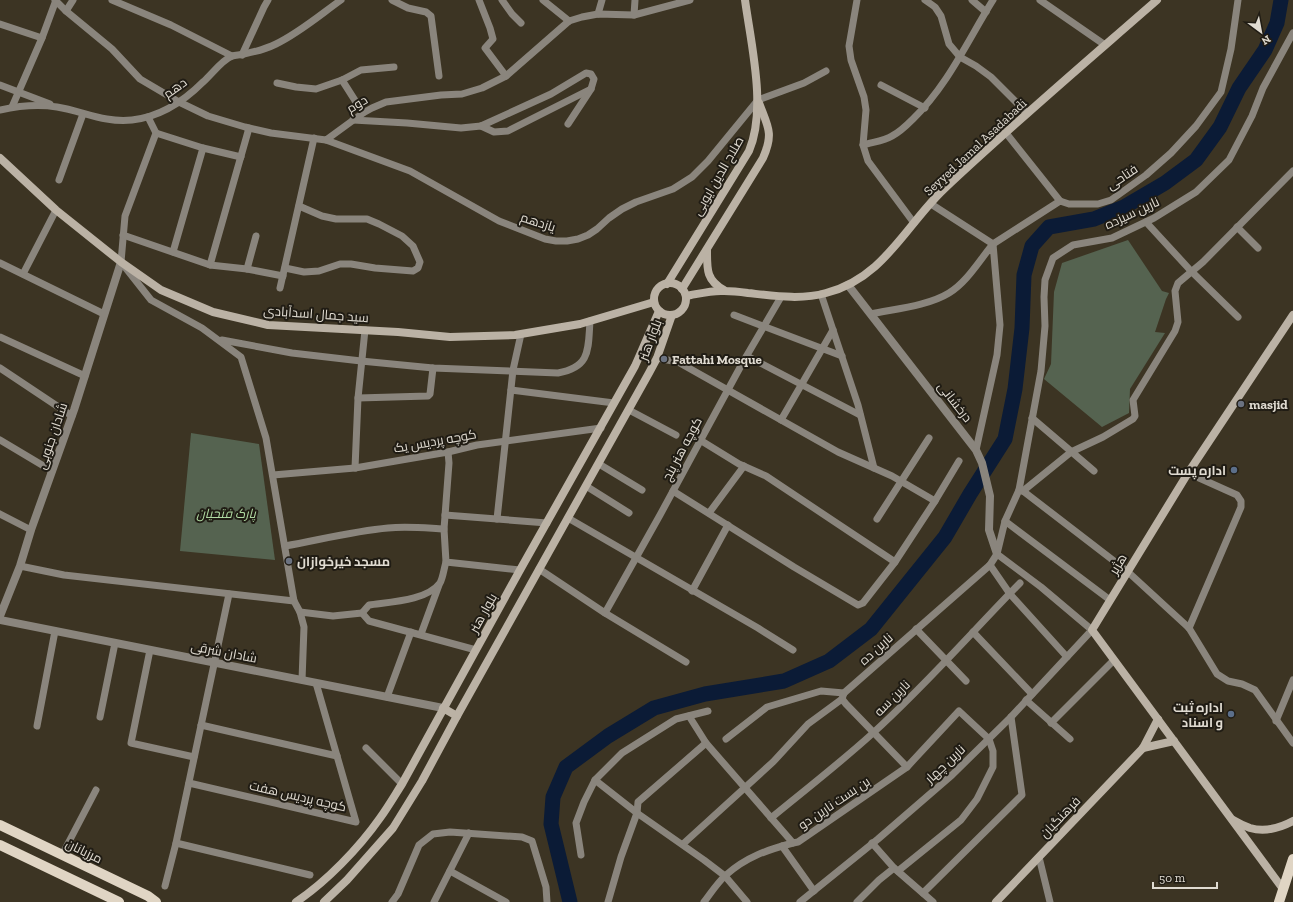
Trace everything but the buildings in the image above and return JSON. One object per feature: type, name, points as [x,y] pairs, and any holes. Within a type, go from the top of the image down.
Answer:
[{"type":"main road","name":"صلاح الدین ایوبی","points":[[667,284],[749,151],[754,135],[758,100],[745,0]]},
{"type":"main road","name":"Seyyed Jamal Asadabadi","points":[[684,293],[724,290],[781,297],[804,297],[821,294],[848,285],[868,273],[886,257],[943,190],[1157,0]]},
{"type":"main road","points":[[684,293],[673,284],[667,284],[661,286],[657,291],[654,296],[654,302],[659,311],[667,315],[678,313],[683,309],[686,303],[684,293],[707,249],[763,158],[767,148],[770,131],[758,100]]},
{"type":"main road","name":"سید جمال اسدآبادی","points":[[0,158],[56,210],[121,262],[161,290],[213,312],[268,325],[365,330],[450,337],[521,334],[580,324],[654,302]]},
{"type":"main road","points":[[707,249],[708,275],[716,286],[724,290]]},
{"type":"main road","name":"بلوار هنر","points":[[296,902],[312,892],[336,869],[380,818],[402,784],[635,366],[659,311]]},
{"type":"main road","name":"بلوار هنر","points":[[324,902],[347,880],[393,828],[422,781],[629,410],[656,358],[672,315]]},
{"type":"main road","name":"هژیر","points":[[1092,630],[1188,473],[1293,315]]},
{"type":"main road","points":[[1092,630],[1283,889]]},
{"type":"main road","points":[[443,708],[457,716]]},
{"type":"main road","name":"فرهنگیان","points":[[996,902],[1143,748],[1158,719]]},
{"type":"main road","points":[[1143,748],[1174,741]]},
{"type":"main road","points":[[1230,819],[1250,828],[1265,830],[1283,826],[1293,821]]},
{"type":"main road","name":"مرزبانان","points":[[0,825],[148,896],[156,902]]},
{"type":"main road","points":[[0,845],[119,902]]},
{"type":"main road","points":[[1279,902],[1293,858]]},
{"type":"street","points":[[12,107],[42,38],[56,0],[66,11],[112,49],[140,79],[179,102],[208,116],[250,128],[271,133],[326,140]]},
{"type":"street","points":[[66,11],[73,0]]},
{"type":"street","points":[[112,0],[171,25],[232,56],[242,55],[276,44],[305,26],[341,0]]},
{"type":"street","points":[[242,55],[268,0]]},
{"type":"street","points":[[392,0],[408,8],[426,12],[432,16],[439,76]]},
{"type":"street","points":[[478,0],[493,38],[486,49],[506,76]]},
{"type":"street","points":[[502,0],[512,14],[521,22]]},
{"type":"street","points":[[542,0],[569,21]]},
{"type":"street","points":[[598,14],[602,0]]},
{"type":"street","points":[[634,15],[636,0]]},
{"type":"street","name":"دوم","points":[[326,140],[363,113],[386,102],[441,95],[462,94],[482,88],[506,76],[569,21],[598,14],[634,15],[690,0]]},
{"type":"street","points":[[857,0],[849,46],[851,60],[864,97],[866,110],[863,145],[868,161],[914,223]]},
{"type":"street","points":[[925,0],[935,7],[941,16],[948,44],[960,57],[991,77],[1028,113]]},
{"type":"street","points":[[972,0],[986,12]]},
{"type":"street","points":[[863,145],[892,136],[925,108],[937,93],[994,0]]},
{"type":"street","points":[[1040,0],[1105,45]]},
{"type":"street","name":"فتاحی","points":[[1060,201],[1069,204],[1098,204],[1111,200],[1146,175],[1171,153],[1196,126],[1221,92],[1231,48],[1238,0]]},
{"type":"street","points":[[0,24],[42,38]]},
{"type":"street","name":"نارین سیزده","points":[[1021,491],[1041,371],[1045,334],[1045,280],[1054,258],[1073,245],[1112,238],[1146,222],[1196,192],[1229,160],[1252,116],[1263,88],[1293,33]]},
{"type":"street","name":"دهم","points":[[0,110],[12,107],[56,107],[96,118],[114,120],[132,120],[148,117],[179,102],[202,83],[216,68],[232,56]]},
{"type":"street","points":[[277,83],[316,89],[342,80],[361,70],[394,67]]},
{"type":"street","points":[[758,100],[804,83],[826,71]]},
{"type":"street","points":[[353,120],[461,128],[481,126],[551,94],[586,73],[592,74],[594,79],[591,89],[568,124]]},
{"type":"street","points":[[342,80],[363,113]]},
{"type":"street","points":[[0,85],[56,107]]},
{"type":"street","points":[[881,85],[925,108]]},
{"type":"street","points":[[481,126],[494,132],[508,131],[591,89]]},
{"type":"street","name":"یازدهم","points":[[326,140],[410,171],[499,221],[545,239],[567,241],[588,235],[598,229],[609,218],[622,209],[636,202],[673,190],[692,177],[708,161],[758,100]]},
{"type":"street","points":[[59,180],[83,114]]},
{"type":"street","points":[[148,117],[156,133],[203,148],[241,157]]},
{"type":"street","points":[[210,265],[250,128]]},
{"type":"street","points":[[156,133],[125,216],[121,262],[151,300],[202,328],[241,357],[266,438],[294,601],[300,612],[304,627],[302,680]]},
{"type":"street","points":[[870,314],[922,304],[948,294],[970,273],[992,244],[1060,201],[1006,133]]},
{"type":"street","points":[[280,288],[314,138]]},
{"type":"street","points":[[173,252],[203,148]]},
{"type":"street","points":[[1092,630],[997,554],[1005,521],[1021,491],[1071,452],[1104,437],[1135,416],[1134,400],[1142,383],[1175,331],[1178,322],[1175,295],[1178,283],[1203,262],[1293,171]]},
{"type":"street","points":[[931,204],[992,244]]},
{"type":"street","points":[[123,235],[210,265],[284,272],[319,271],[340,264],[413,272],[418,268],[420,262],[414,246],[402,236],[379,224],[367,219],[336,220],[322,216],[299,206]]},
{"type":"street","points":[[23,274],[56,210]]},
{"type":"street","points":[[1146,222],[1192,271],[1238,316]]},
{"type":"street","points":[[1237,227],[1258,248]]},
{"type":"street","points":[[247,269],[256,236]]},
{"type":"street","points":[[976,450],[997,355],[1000,325],[992,244]]},
{"type":"street","name":"شادان جنوبی","points":[[1,610],[20,566],[31,530],[72,416],[121,262]]},
{"type":"street","points":[[0,263],[104,314]]},
{"type":"street","name":"درخشانی","points":[[848,285],[976,450],[982,463],[990,496],[989,530],[997,554]]},
{"type":"street","points":[[821,294],[860,415],[874,468]]},
{"type":"street","name":"کوچه هنر پنج","points":[[605,613],[728,389],[781,297]]},
{"type":"street","points":[[734,316],[842,356]]},
{"type":"street","points":[[220,340],[292,353],[361,362],[433,368],[558,372],[568,371],[578,366],[584,359],[588,352],[590,321]]},
{"type":"street","points":[[355,468],[358,398],[365,330]]},
{"type":"street","points":[[781,420],[832,330]]},
{"type":"street","points":[[497,519],[513,370],[521,334]]},
{"type":"street","points":[[0,337],[85,376]]},
{"type":"street","points":[[747,356],[860,415]]},
{"type":"street","points":[[656,358],[678,362],[838,452],[902,482],[935,501]]},
{"type":"street","points":[[0,368],[72,416]]},
{"type":"street","points":[[358,398],[428,396],[430,394],[433,368]]},
{"type":"street","points":[[511,390],[614,403]]},
{"type":"street","points":[[629,410],[676,435]]},
{"type":"street","points":[[1032,418],[1094,471]]},
{"type":"street","name":"کوچه پردیس یک","points":[[272,475],[355,468],[448,452],[477,445],[601,428]]},
{"type":"street","points":[[877,519],[929,438]]},
{"type":"street","points":[[0,440],[52,471]]},
{"type":"street","points":[[700,440],[744,466],[766,476],[895,562]]},
{"type":"street","points":[[421,634],[440,583],[446,562],[444,529],[449,463],[448,452]]},
{"type":"street","points":[[673,490],[858,605],[863,603],[895,562],[959,461]]},
{"type":"street","points":[[599,464],[642,490]]},
{"type":"street","points":[[709,513],[744,466]]},
{"type":"street","points":[[1188,473],[1237,495],[1241,500],[1241,507],[1189,628]]},
{"type":"street","points":[[586,486],[629,513]]},
{"type":"street","points":[[1021,491],[1127,571],[1189,628],[1217,674],[1228,681],[1242,684],[1255,690],[1293,743]]},
{"type":"street","points":[[0,514],[31,530]]},
{"type":"street","points":[[445,515],[547,523]]},
{"type":"street","points":[[568,518],[794,650]]},
{"type":"street","points":[[1005,521],[1110,600]]},
{"type":"street","points":[[692,591],[728,525]]},
{"type":"street","points":[[285,546],[388,528],[409,527],[444,529]]},
{"type":"street","name":"نارین ده","points":[[683,844],[773,762],[808,724],[843,696],[990,564],[997,554]]},
{"type":"street","points":[[446,562],[520,570]]},
{"type":"street","points":[[990,564],[1010,594],[1067,657]]},
{"type":"street","points":[[20,566],[64,575],[294,601]]},
{"type":"street","points":[[540,569],[605,613],[686,662]]},
{"type":"street","points":[[300,612],[333,616],[362,613],[369,605],[408,600],[429,592],[440,583]]},
{"type":"street","name":"نارین سه","points":[[771,818],[837,765],[874,732],[946,661],[1020,583]]},
{"type":"street","points":[[165,886],[176,843],[229,594]]},
{"type":"street","points":[[362,613],[368,621],[476,650]]},
{"type":"street","name":"شادان شرقی","points":[[0,620],[443,708]]},
{"type":"street","points":[[916,629],[966,681]]},
{"type":"street","name":"نارین چهار","points":[[800,902],[872,844],[952,775],[1011,717],[1092,630]]},
{"type":"street","points":[[37,726],[55,631]]},
{"type":"street","points":[[387,697],[411,632]]},
{"type":"street","points":[[973,632],[1032,694]]},
{"type":"street","points":[[100,717],[115,643]]},
{"type":"street","points":[[150,650],[131,743],[194,757]]},
{"type":"street","points":[[1051,723],[1114,660]]},
{"type":"street","points":[[1276,721],[1293,680]]},
{"type":"street","name":"کوچه پردیس هفت","points":[[189,783],[356,822],[316,683]]},
{"type":"street","points":[[726,739],[767,707],[820,691],[843,696],[846,704],[907,767]]},
{"type":"street","points":[[1026,700],[1070,739]]},
{"type":"street","points":[[581,855],[576,823],[595,780],[622,753],[676,719],[708,711]]},
{"type":"street","name":"بن بست نارین دو","points":[[689,716],[706,743],[743,788],[793,843],[798,842],[907,767],[959,712],[989,739]]},
{"type":"street","points":[[923,893],[1022,795],[1011,717]]},
{"type":"street","points":[[201,725],[337,756]]},
{"type":"street","points":[[857,902],[879,880],[896,870],[961,820],[977,799],[993,767],[993,752],[989,739]]},
{"type":"street","points":[[608,902],[621,857],[637,813],[638,802],[706,743]]},
{"type":"street","points":[[366,748],[402,784]]},
{"type":"street","points":[[595,780],[637,813],[683,844],[725,876],[747,902]]},
{"type":"street","points":[[62,855],[96,790]]},
{"type":"street","points":[[392,902],[398,894],[419,845],[433,834],[450,832],[522,837],[532,841],[546,887],[547,902]]},
{"type":"street","points":[[434,902],[469,833]]},
{"type":"street","points":[[176,843],[310,875]]},
{"type":"street","points":[[704,902],[725,876],[746,860],[764,851],[793,843]]},
{"type":"street","points":[[872,844],[896,870],[933,902]]},
{"type":"street","points":[[782,846],[814,891]]},
{"type":"street","points":[[1039,857],[1050,902]]},
{"type":"street","points":[[450,871],[506,902]]},
{"type":"green space","points":[[1128,240],[1162,291],[1169,293],[1155,332],[1165,333],[1130,389],[1129,413],[1102,427],[1044,379],[1051,364],[1054,292],[1062,263]]},
{"type":"green space","name":"پارک فتحیان","points":[[191,433],[259,444],[275,560],[180,551]]},
{"type":"waterway","points":[[570,902],[551,824],[553,797],[566,767],[608,736],[654,708],[705,694],[784,681],[829,661],[871,629],[945,537],[1005,439],[1015,389],[1022,328],[1024,275],[1032,246],[1049,227],[1094,219],[1124,207],[1165,183],[1196,160],[1220,127],[1239,88],[1265,50],[1277,23],[1281,0]]},
{"type":"place","name":"Fattahi Mosque","points":[[664,359]]},
{"type":"place","name":"masjid","points":[[1241,404]]},
{"type":"place","name":"اداره پست","points":[[1234,470]]},
{"type":"place","name":"مسجد خیرخوازان","points":[[289,561]]},
{"type":"place","name":"اداره ثبت و اسناد","points":[[1231,714]]}]
